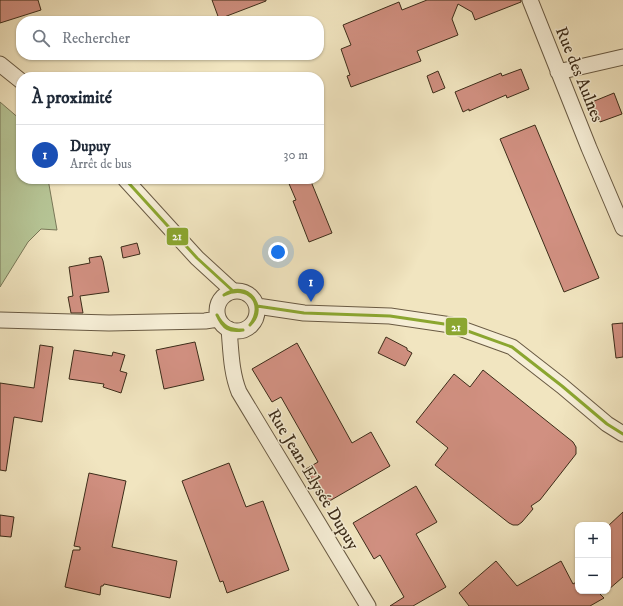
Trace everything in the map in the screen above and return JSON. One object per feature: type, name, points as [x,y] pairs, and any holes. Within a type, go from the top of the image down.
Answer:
[{"type":"street","name":"Rue des Aulnes","points":[[530,0],[558,72],[623,228]]},
{"type":"street","points":[[558,72],[623,57]]},
{"type":"street","points":[[0,64],[16,77]]},
{"type":"street","points":[[130,184],[197,258],[227,294]]},
{"type":"street","points":[[0,320],[109,323],[206,321],[229,326],[248,328],[256,313],[253,298],[250,295],[242,291],[227,294],[217,308],[229,326]]},
{"type":"street","points":[[256,313],[390,316],[451,325],[512,347],[607,424],[623,434]]},
{"type":"street","name":"Rue Jean-Elysée Dupuy","points":[[229,326],[232,370],[239,392],[368,606]]},
{"type":"green space","points":[[0,102],[16,116],[16,184],[49,184],[57,230],[41,229],[28,242],[0,287]]},
{"type":"building","points":[[0,0],[38,0],[41,10],[22,16],[16,16],[16,18],[0,23]]},
{"type":"building","points":[[212,0],[266,0],[227,16],[218,16]]},
{"type":"building","points":[[427,0],[521,0],[521,2],[475,20],[472,12],[458,4],[452,19],[458,35],[417,51],[421,61],[351,87],[347,76],[350,75],[341,49],[351,45],[343,25],[399,2],[402,10]]},
{"type":"building","points":[[521,69],[529,89],[507,98],[506,95],[469,111],[469,109],[463,112],[455,92],[501,73],[502,76]]},
{"type":"building","points":[[438,71],[445,88],[433,93],[427,76]]},
{"type":"building","points":[[614,93],[622,114],[600,122],[592,102]]},
{"type":"building","points":[[535,125],[599,278],[564,292],[500,139]]},
{"type":"building","points":[[289,184],[312,184],[332,233],[309,242],[293,201],[296,200]]},
{"type":"building","points":[[137,243],[140,254],[123,258],[121,247]]},
{"type":"building","points":[[101,256],[109,292],[80,296],[83,313],[71,313],[68,297],[73,296],[69,267],[90,263],[89,258]]},
{"type":"building","points":[[623,323],[623,357],[616,358],[612,324]]},
{"type":"building","points":[[386,337],[407,348],[407,350],[412,353],[405,366],[378,353]]},
{"type":"building","points":[[195,342],[204,380],[164,389],[156,350]]},
{"type":"building","points":[[297,343],[352,443],[371,432],[390,466],[326,503],[306,469],[318,462],[281,397],[272,402],[252,369]]},
{"type":"building","points":[[40,345],[53,347],[42,422],[14,417],[6,471],[0,470],[0,383],[34,388]]},
{"type":"building","points":[[74,350],[112,356],[113,352],[125,355],[120,371],[127,373],[121,393],[103,387],[104,384],[69,379]]},
{"type":"building","points":[[483,370],[573,442],[576,447],[576,454],[540,500],[531,506],[533,509],[518,525],[509,523],[435,465],[448,448],[416,422],[454,374],[470,387]]},
{"type":"building","points":[[229,463],[246,507],[263,501],[289,570],[227,593],[223,581],[220,582],[182,481]]},
{"type":"building","points":[[89,473],[126,481],[112,547],[177,561],[170,598],[104,584],[101,586],[100,595],[65,587],[73,550],[80,550],[80,547],[74,546]]},
{"type":"building","points":[[416,486],[437,522],[416,534],[446,587],[413,606],[390,606],[404,597],[380,555],[374,559],[353,523]]},
{"type":"building","points":[[623,512],[623,577],[611,587],[611,558],[611,523]]},
{"type":"building","points":[[0,515],[14,517],[11,537],[0,536]]},
{"type":"building","points":[[496,561],[517,586],[561,561],[573,584],[575,583],[575,594],[600,594],[604,598],[590,606],[469,606],[459,593]]},
{"type":"transit line","name":"21","points":[[130,184],[197,258],[233,291]]},
{"type":"transit line","name":"21","points":[[224,295],[232,291],[240,290],[253,297],[257,310],[255,318],[250,325]]},
{"type":"transit line","name":"21","points":[[224,295],[233,292],[240,292],[247,294],[252,298],[255,303],[256,310],[250,325]]},
{"type":"transit line","name":"21","points":[[257,306],[304,313],[390,316],[451,325],[512,347],[607,424],[623,434]]},
{"type":"transit line","name":"21","points":[[217,315],[227,327],[243,330]]},
{"type":"transit line","name":"21","points":[[217,315],[222,324],[230,330],[243,330]]},
{"type":"place","name":"Dupuy","points":[[311,302]]}]
